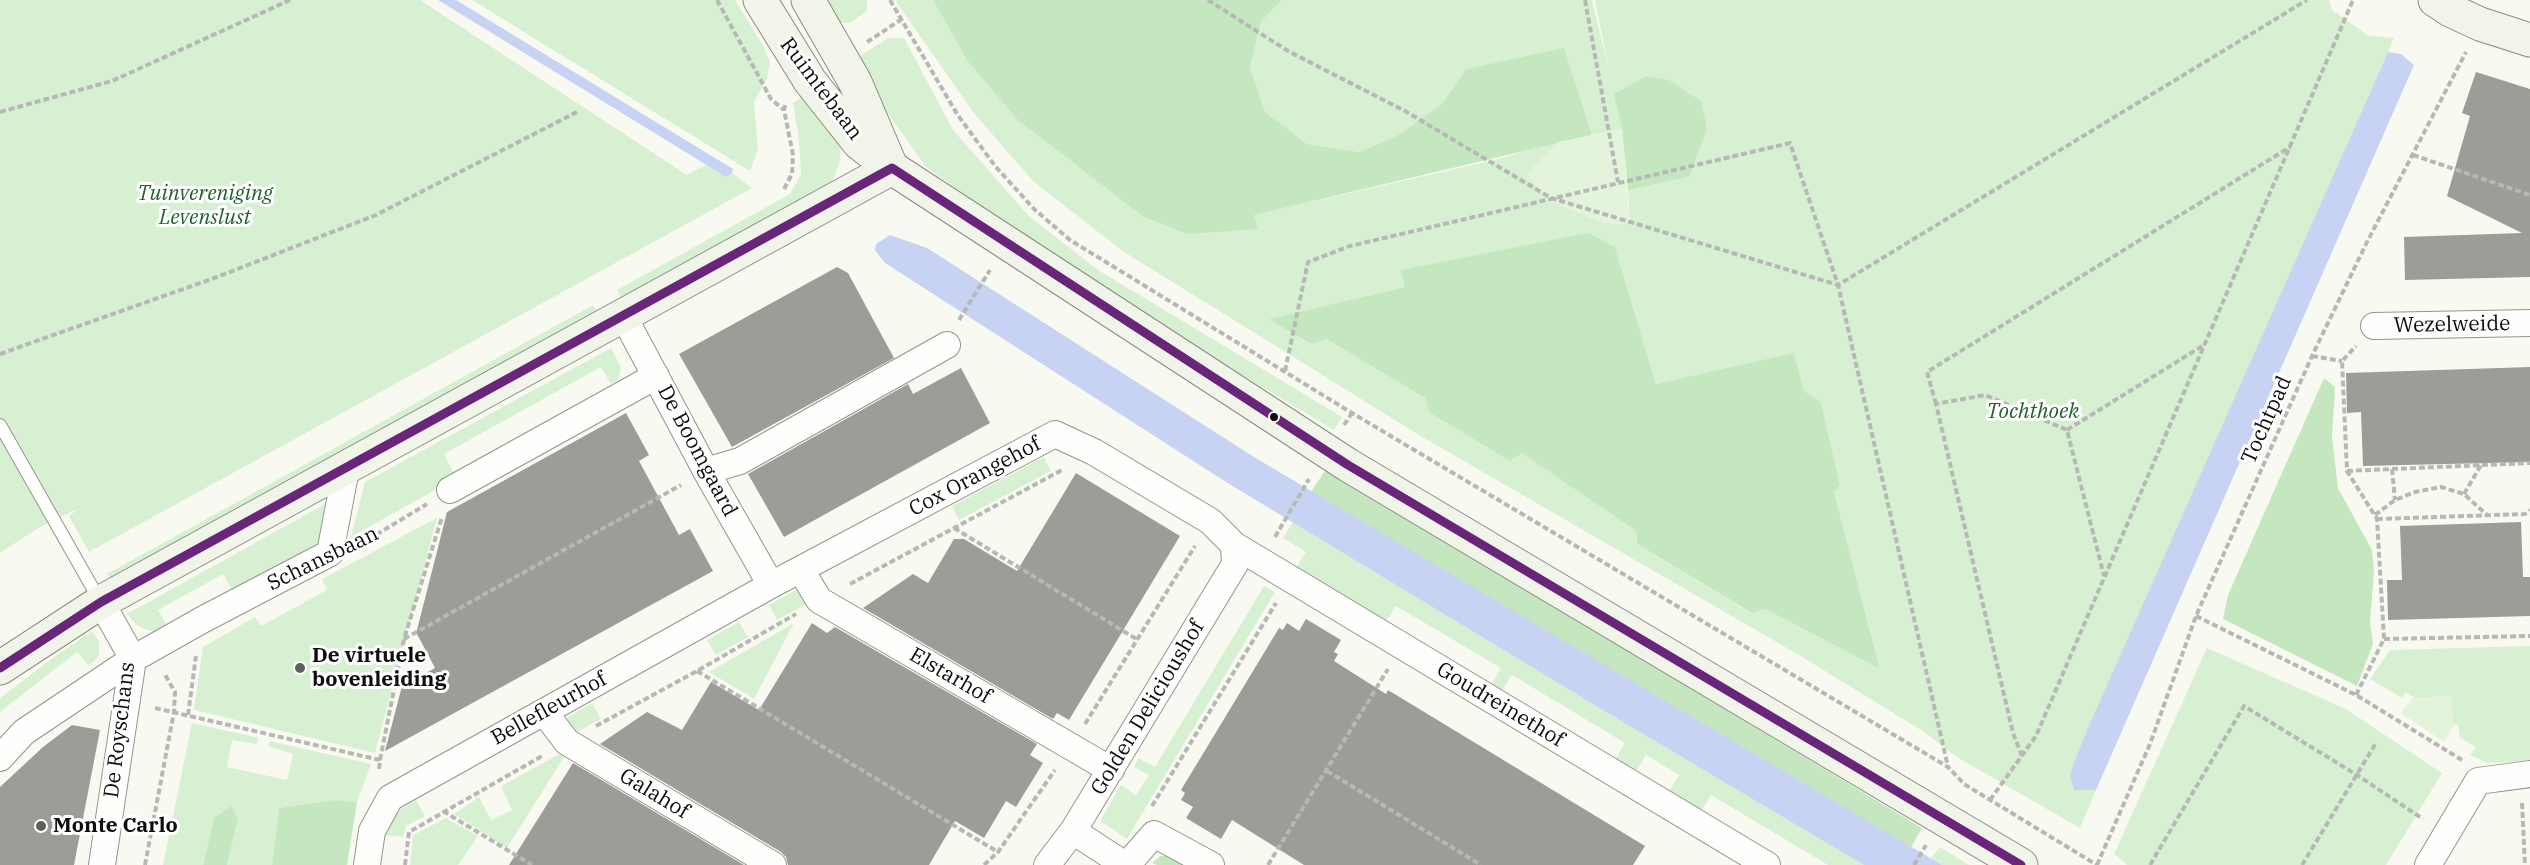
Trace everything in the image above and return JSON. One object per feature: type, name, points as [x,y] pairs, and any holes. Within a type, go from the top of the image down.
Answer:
[{"type":"street","name":"Ruimtebaan","points":[[760,0],[825,100],[859,143],[892,168],[1347,465],[2021,865]]},
{"type":"street","name":"Ruimtebaan","points":[[808,0],[855,82],[892,168]]},
{"type":"street","points":[[2435,0],[2480,24],[2530,40]]},
{"type":"street","points":[[0,668],[101,602],[892,168]]},
{"type":"street","name":"De Boomgaard","points":[[624,317],[706,471],[771,585]]},
{"type":"street","name":"Wezelweide","points":[[2374,326],[2530,323]]},
{"type":"street","points":[[706,471],[740,461],[947,345]]},
{"type":"street","points":[[450,490],[656,376]]},
{"type":"street","name":"Cox Orangehof","points":[[771,585],[1055,434],[1095,452],[1210,521],[1234,545]]},
{"type":"street","points":[[330,553],[346,469]]},
{"type":"street","name":"Goudreinethof","points":[[1234,545],[1767,865]]},
{"type":"street","name":"Golden Delicioushof","points":[[1047,865],[1073,831],[1235,564],[1234,545]]},
{"type":"street","name":"Schansbaan","points":[[0,758],[24,732],[133,659],[330,553]]},
{"type":"street","name":"Elstarhof","points":[[801,570],[819,600],[1111,770]]},
{"type":"street","name":"Bellefleurhof","points":[[390,798],[771,585]]},
{"type":"street","name":"De Royschans","points":[[101,602],[133,659],[102,865]]},
{"type":"street","name":"Galahof","points":[[544,712],[567,742],[773,865]]},
{"type":"street","points":[[2428,865],[2478,781],[2526,775]]},
{"type":"street","points":[[367,865],[372,831],[390,798]]},
{"type":"street","points":[[1073,831],[1126,865],[1154,834],[1211,865]]},
{"type":"lane","points":[[0,425],[101,602]]},
{"type":"path","points":[[0,112],[112,81],[290,0]]},
{"type":"path","name":"Ruimtebaan","points":[[717,0],[771,99],[784,110]]},
{"type":"path","points":[[890,0],[957,114],[995,166],[1034,209],[1070,240],[1948,768],[1964,784],[2097,865]]},
{"type":"path","points":[[1208,0],[1288,51],[1405,111],[1551,198],[1838,285],[2307,0]]},
{"type":"path","points":[[1584,0],[1618,182]]},
{"type":"path","points":[[1990,800],[2036,736],[2354,0]]},
{"type":"path","name":"Tochtpad","points":[[2097,865],[2150,744],[2196,616],[2312,356],[2367,242],[2480,24]]},
{"type":"path","points":[[0,354],[217,277],[376,215],[577,112]]},
{"type":"path","points":[[1285,371],[1308,262],[1350,246],[1790,143],[1838,285],[1948,768]]},
{"type":"path","points":[[2022,757],[2013,733],[1927,372],[2290,146]]},
{"type":"path","points":[[2413,155],[2530,195]]},
{"type":"path","points":[[959,320],[986,276]]},
{"type":"path","points":[[2067,430],[2205,345]]},
{"type":"path","points":[[2312,356],[2342,361],[2347,471],[2376,517],[2384,639],[2356,695]]},
{"type":"path","points":[[1936,405],[1985,395],[2067,430]]},
{"type":"path","points":[[2067,430],[2104,578]]},
{"type":"path","points":[[405,865],[410,832],[443,811],[697,671],[819,600],[1095,452]]},
{"type":"path","points":[[2347,471],[2530,463]]},
{"type":"path","points":[[2464,494],[2481,465]]},
{"type":"path","points":[[2392,469],[2395,500]]},
{"type":"path","points":[[404,639],[706,471]]},
{"type":"path","points":[[1284,521],[1311,474]]},
{"type":"path","points":[[2376,517],[2395,500],[2415,492],[2441,487],[2464,494],[2487,515]]},
{"type":"path","points":[[390,798],[378,780],[380,760],[404,639],[450,490]]},
{"type":"path","name":"Schansbaan","points":[[330,553],[358,546],[450,490]]},
{"type":"path","points":[[2376,517],[2524,514],[2530,510]]},
{"type":"path","points":[[984,865],[998,852],[1071,746],[1210,521]]},
{"type":"path","points":[[954,528],[1138,640]]},
{"type":"path","points":[[1154,834],[1148,815],[1291,579]]},
{"type":"path","points":[[2196,616],[2356,695],[2471,766],[2478,781]]},
{"type":"path","points":[[188,715],[202,620]]},
{"type":"path","points":[[2384,639],[2530,636]]},
{"type":"path","points":[[1268,865],[1402,645]]},
{"type":"path","points":[[133,659],[158,663],[175,692],[174,712],[145,865]]},
{"type":"path","points":[[697,671],[998,852]]},
{"type":"path","points":[[127,703],[380,760]]},
{"type":"path","points":[[2150,865],[2244,706],[2356,775],[2446,835]]},
{"type":"path","points":[[2302,865],[2376,744]]},
{"type":"path","points":[[1327,771],[1481,865]]},
{"type":"path","points":[[2525,865],[2526,775]]},
{"type":"path","points":[[443,811],[532,865]]},
{"type":"path","points":[[1914,865],[1925,847]]},
{"type":"green space","name":"Tuinvereniging Levenslust","points":[[0,0],[420,0],[687,175],[706,165],[725,176],[732,173],[752,188],[89,552],[69,516],[79,508],[40,527],[0,553]]},
{"type":"green space","points":[[472,0],[735,0],[763,45],[770,62],[767,79],[754,102],[758,149],[750,171]]},
{"type":"green space","points":[[821,0],[867,0],[867,11],[850,23],[836,22]]},
{"type":"green space","name":"Tochthoek","points":[[895,0],[933,0],[966,59],[1257,229],[1253,215],[1494,160],[1558,142],[1527,174],[1630,224],[1628,190],[1689,177],[1615,94],[1622,129],[1592,135],[1564,49],[1466,69],[1442,104],[1398,135],[1359,152],[1307,144],[1265,112],[1250,67],[1261,22],[1282,0],[1592,0],[1609,70],[1595,0],[2329,0],[2332,10],[2369,36],[2394,38],[2073,765],[2074,789],[2096,790],[2080,828],[1955,756],[1924,732],[1799,655],[1419,435],[1121,250],[1033,181],[973,112]],"holes":[[[1615,247],[1656,384],[1794,354],[1804,391],[1821,402],[1840,485],[1834,492],[1880,668],[1766,608],[1751,613],[1637,544],[1636,531],[1522,452],[1510,460],[1430,412],[1425,398],[1327,338],[1309,344],[1270,319],[1405,287],[1400,270]]]},
{"type":"green space","points":[[933,0],[1282,0],[1261,22],[1250,67],[1265,112],[1307,144],[1359,152],[1398,135],[1442,104],[1466,69],[1564,48],[1592,135],[1254,215],[1258,229],[1188,234],[1144,217],[1018,120],[966,59]]},
{"type":"green space","points":[[888,38],[904,38],[953,130],[1030,217],[1098,270],[1342,417],[1334,430],[1087,282],[926,167],[876,97],[855,59]]},
{"type":"green space","points":[[1646,76],[1669,80],[1701,101],[1707,129],[1689,177],[1628,190],[1622,129],[1614,94]]},
{"type":"green space","points":[[806,94],[841,140],[840,161],[830,187],[622,301],[617,290],[790,194],[801,174],[799,140],[793,103]]},
{"type":"green space","points":[[1622,129],[1630,224],[1602,223],[1545,199],[1527,174],[1558,142]]},
{"type":"green space","points":[[1588,233],[1615,247],[1656,384],[1794,353],[1804,391],[1821,402],[1840,485],[1834,492],[1880,669],[1766,609],[1752,613],[1637,544],[1636,531],[1522,453],[1510,461],[1429,412],[1425,398],[1327,339],[1310,344],[1269,319],[1405,287],[1400,270]]},
{"type":"green space","points":[[593,305],[598,314],[111,581],[107,574]]},
{"type":"green space","points":[[611,348],[621,367],[618,380],[611,384],[601,367],[444,454],[453,472],[453,480],[351,537],[365,482]]},
{"type":"green space","points":[[2324,378],[2335,387],[2332,437],[2338,488],[2372,550],[2374,571],[2370,622],[2373,644],[2357,686],[2223,619],[2228,595]]},
{"type":"green space","points":[[1044,457],[1051,471],[959,520],[952,506]]},
{"type":"green space","points":[[1326,469],[1922,828],[1911,847],[1311,492]]},
{"type":"green space","points":[[334,499],[322,541],[232,590],[223,574],[158,610],[167,626],[153,632],[138,626],[127,614]]},
{"type":"green space","points":[[437,518],[375,753],[194,710],[203,647],[255,617],[261,626],[327,590],[322,579]]},
{"type":"green space","points":[[1293,522],[1864,865],[1828,865],[1711,795],[1700,813],[1668,793],[1679,775],[1646,755],[1635,773],[1615,760],[1625,743],[1512,675],[1501,692],[1491,685],[1501,668],[1396,606],[1385,623],[1296,568],[1306,552],[1283,538]]},
{"type":"green space","points":[[1264,586],[1275,592],[1127,839],[1100,821],[1121,785],[1136,795],[1149,775],[1134,767],[1138,758],[1155,767]]},
{"type":"green space","points":[[801,587],[809,603],[777,620],[769,605]]},
{"type":"green space","points":[[739,622],[748,637],[716,655],[707,640]]},
{"type":"green space","points":[[794,623],[754,699],[709,672]]},
{"type":"green space","points":[[92,631],[99,641],[99,656],[89,666],[77,652],[0,712],[0,698]]},
{"type":"green space","points":[[2530,646],[2530,761],[2488,763],[2470,755],[2476,747],[2460,738],[2458,725],[2452,724],[2451,696],[2415,698],[2405,692],[2402,698],[2370,679],[2390,650]]},
{"type":"green space","points":[[2207,648],[2346,709],[2442,773],[2386,865],[2127,865],[2114,854]]},
{"type":"green space","points":[[2452,696],[2453,727],[2444,742],[2401,713],[2412,698]]},
{"type":"green space","points":[[592,703],[601,719],[569,736],[560,722]]},
{"type":"green space","points":[[192,723],[259,738],[257,744],[232,740],[227,767],[287,780],[293,754],[268,746],[270,741],[371,764],[357,802],[333,800],[279,808],[272,865],[227,865],[238,819],[214,818],[203,865],[163,865]]},
{"type":"green space","points":[[569,749],[507,848],[454,814],[479,797],[491,820],[512,810],[501,786]]},
{"type":"green space","points":[[333,800],[357,802],[347,865],[272,865],[279,808]]},
{"type":"green space","points":[[416,800],[425,816],[406,826],[403,837],[384,835],[394,813]]},
{"type":"green space","points":[[231,806],[238,819],[227,865],[203,865],[214,818]]},
{"type":"green space","points":[[446,818],[478,836],[458,865],[410,865],[413,835]]},
{"type":"green space","points":[[1940,847],[1969,865],[1942,865],[1931,858]]},
{"type":"green space","points":[[1178,855],[1194,865],[1152,863],[1160,856]]},
{"type":"water","points":[[438,0],[456,0],[733,169],[732,173],[726,177]]},
{"type":"water","points":[[2388,52],[2401,54],[2414,65],[2096,790],[2074,790],[2070,776],[2088,728]]},
{"type":"water","points":[[890,235],[927,248],[1254,457],[1942,865],[1864,865],[1603,710],[1226,482],[885,263],[875,250],[876,244]]},
{"type":"building","points":[[2476,72],[2530,89],[2530,277],[2405,280],[2404,237],[2522,233],[2447,196],[2470,116],[2462,113]]},
{"type":"building","points":[[837,267],[848,273],[894,358],[732,447],[679,354]]},
{"type":"building","points":[[2530,367],[2530,462],[2363,466],[2361,412],[2347,413],[2346,373]]},
{"type":"building","points":[[961,368],[990,423],[784,537],[748,474],[908,384],[913,394]]},
{"type":"building","points":[[626,413],[649,455],[639,461],[679,535],[690,529],[713,571],[385,751],[402,686],[435,668],[417,630],[447,512]]},
{"type":"building","points":[[1076,473],[1180,536],[1069,720],[1057,713],[1053,719],[863,608],[913,574],[928,583],[954,539],[964,539],[1017,571]]},
{"type":"building","points":[[2521,522],[2523,577],[2530,577],[2530,616],[2388,620],[2387,580],[2402,580],[2400,526]]},
{"type":"building","points":[[1306,619],[1341,640],[1334,652],[1338,654],[1334,661],[1386,694],[1388,690],[1645,846],[1633,865],[1304,865],[1232,820],[1221,839],[1186,818],[1193,807],[1181,800],[1185,793],[1181,790],[1279,628],[1283,630],[1287,623],[1299,631]]},
{"type":"building","points":[[812,623],[827,633],[835,627],[1037,744],[1030,755],[1043,763],[1016,807],[1006,801],[984,838],[955,821],[929,865],[788,865],[786,857],[781,852],[600,744],[647,712],[682,730],[711,682],[759,710]]},
{"type":"building","name":"Monte Carlo","points":[[72,725],[100,730],[74,865],[0,865],[0,787],[43,747]]},
{"type":"building","points":[[573,763],[744,865],[509,865]]},
{"type":"transit line","points":[[0,668],[101,602],[892,168],[1348,465],[2021,865]]},
{"type":"place","name":"De virtuele bovenleiding","points":[[300,668]]},
{"type":"place","name":"Monte Carlo","points":[[41,826]]}]
